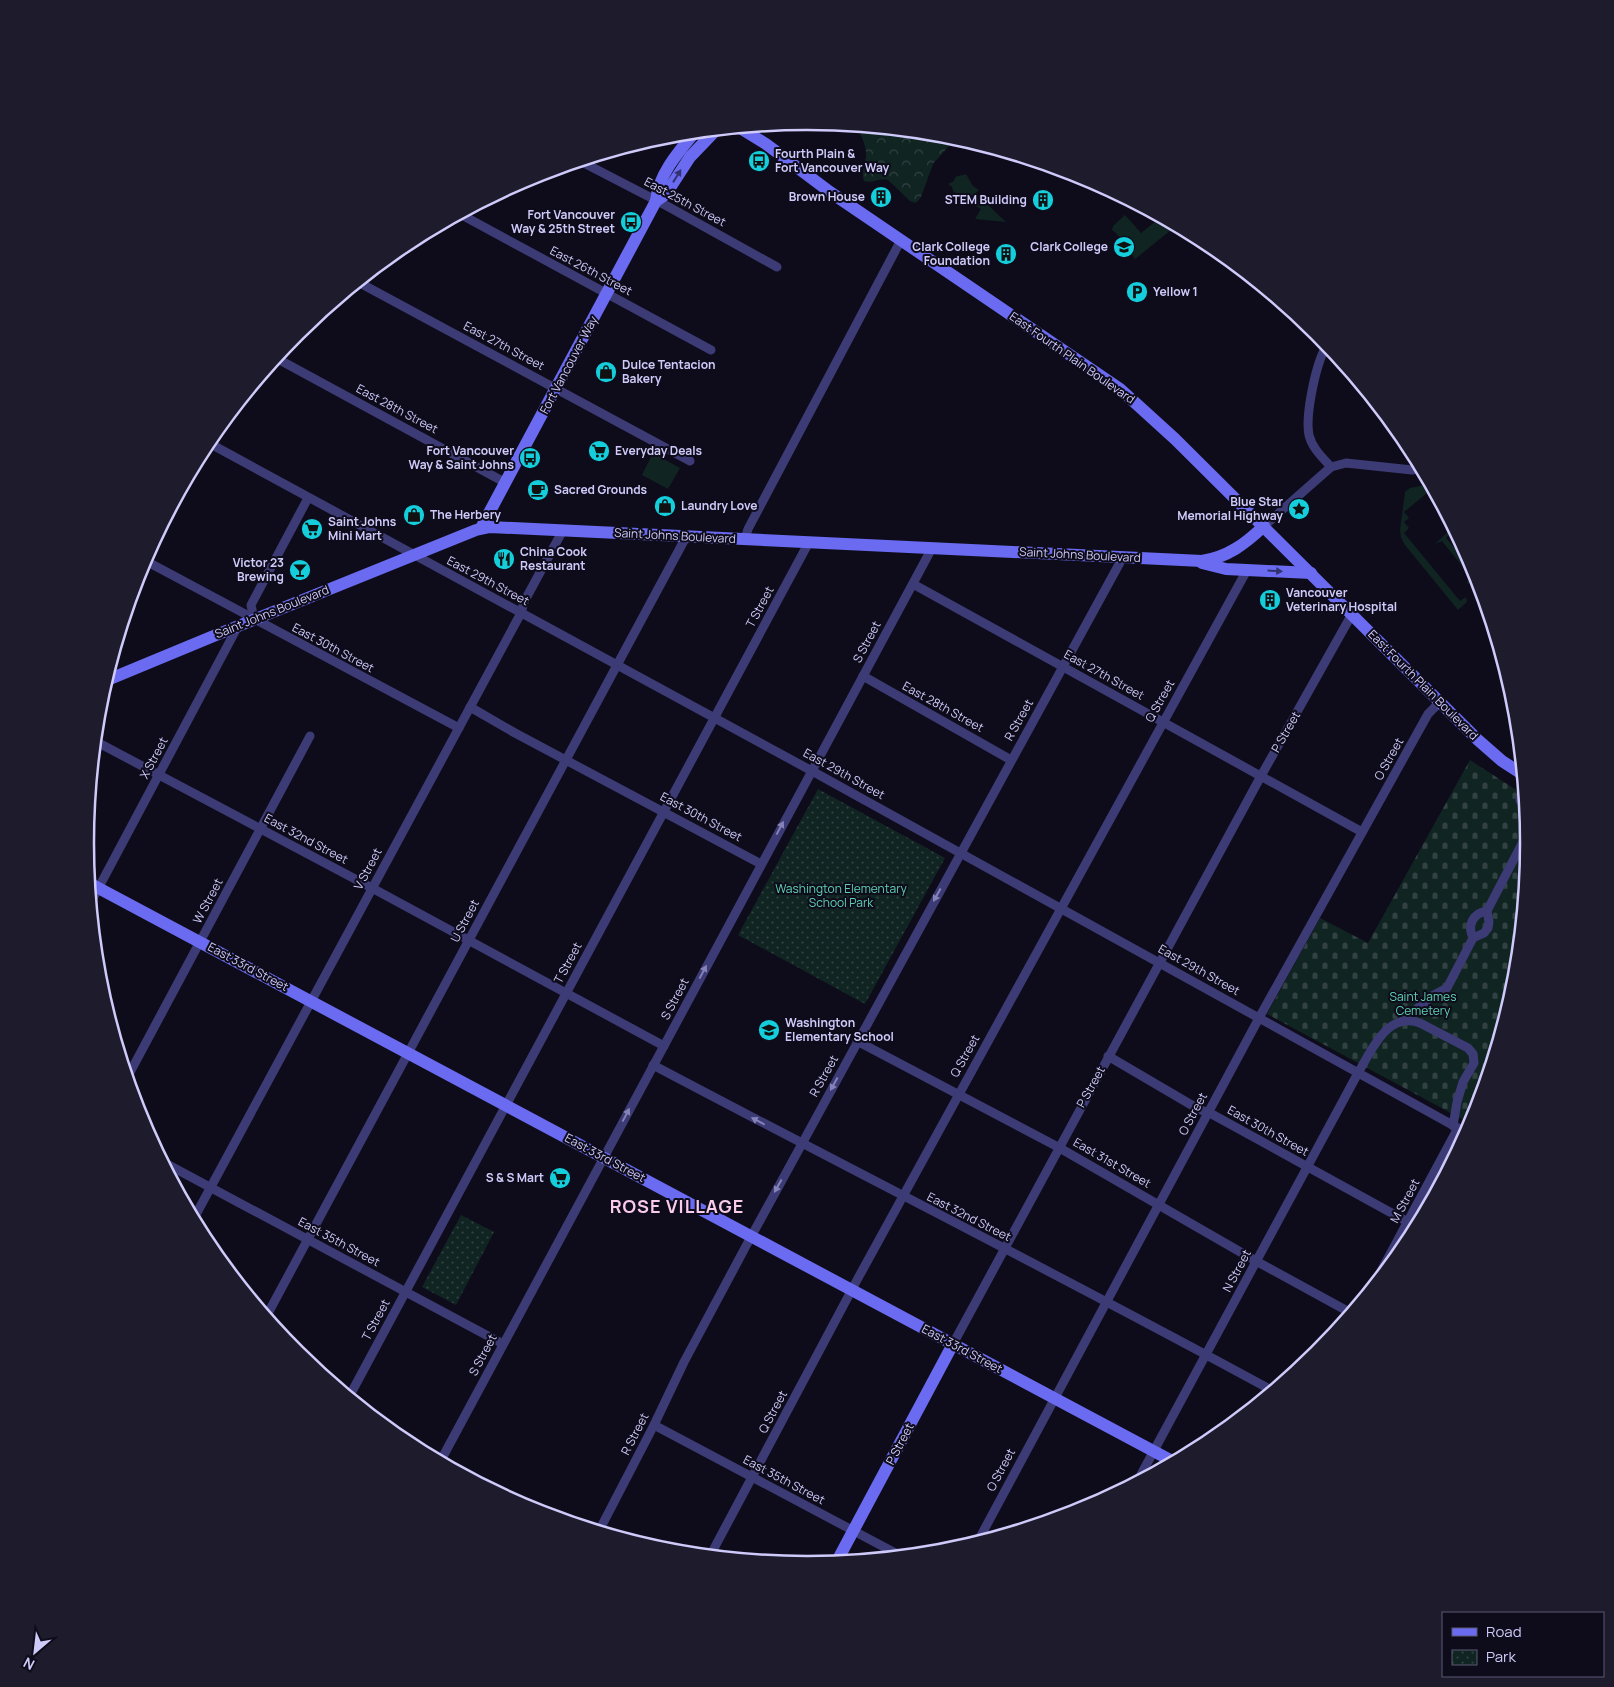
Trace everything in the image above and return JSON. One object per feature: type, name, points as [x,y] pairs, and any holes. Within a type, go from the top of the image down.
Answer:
[{"type":"street","name":"East Fourth Plain Boulevard","points":[[747,133],[1120,390],[1163,428],[1264,526],[1490,751],[1516,770]]},
{"type":"street","name":"Fort Vancouver Way","points":[[656,201],[666,194],[690,157],[709,137]]},
{"type":"street","name":"Fort Vancouver Way","points":[[481,528],[656,201],[657,189],[688,141]]},
{"type":"street","name":"East 25th Street","points":[[588,165],[777,267]]},
{"type":"street","name":"East 26th Street","points":[[466,217],[711,350]]},
{"type":"street","points":[[745,539],[752,520],[901,240]]},
{"type":"street","name":"East 27th Street","points":[[364,285],[690,461]]},
{"type":"street","points":[[1323,352],[1316,371],[1308,420],[1310,436],[1316,450],[1331,467]]},
{"type":"street","name":"East 28th Street","points":[[282,361],[506,482]]},
{"type":"street","name":"East 29th Street","points":[[215,446],[812,770],[1460,1129]]},
{"type":"street","points":[[1264,526],[1331,467],[1346,463],[1414,470]]},
{"type":"street","points":[[254,620],[251,605],[308,498]]},
{"type":"street","name":"Saint Johns Boulevard","points":[[113,679],[481,528],[506,527],[1192,561],[1210,560],[1228,554],[1245,544],[1264,526]]},
{"type":"street","name":"V Street","points":[[197,1213],[521,613],[524,602],[563,530]]},
{"type":"street","name":"U Street","points":[[269,1312],[686,537]]},
{"type":"street","name":"T Street","points":[[352,1392],[809,542]]},
{"type":"street","name":"S Street","points":[[443,1457],[932,548]]},
{"type":"street","name":"R Street","points":[[602,1526],[684,1362],[751,1236],[1123,557]]},
{"type":"street","points":[[1192,561],[1226,568],[1311,573]]},
{"type":"street","name":"East 30th Street","points":[[151,564],[459,728]]},
{"type":"street","name":"Q Street","points":[[713,1551],[851,1290],[1247,570]]},
{"type":"street","name":"East 27th Street","points":[[913,584],[1362,832]]},
{"type":"street","name":"P Street","points":[[840,1556],[1058,1147],[1352,614]]},
{"type":"street","name":"X Street","points":[[95,884],[159,775],[238,626]]},
{"type":"street","name":"East 28th Street","points":[[862,676],[1011,760]]},
{"type":"street","name":"O Street","points":[[982,1535],[1259,1018],[1428,714],[1440,702]]},
{"type":"street","name":"East 30th Street","points":[[470,707],[761,864]]},
{"type":"street","name":"W Street","points":[[131,1070],[310,736]]},
{"type":"street","name":"East 32nd Street","points":[[101,744],[664,1046]]},
{"type":"street","points":[[1487,911],[1477,914],[1473,918],[1470,928],[1473,938],[1479,936],[1488,928],[1490,922],[1487,911],[1520,848]]},
{"type":"street","name":"East 33rd Street","points":[[95,885],[1168,1459]]},
{"type":"street","name":"N Street","points":[[1143,1472],[1358,1073],[1380,1037],[1396,1022],[1404,1020],[1432,996],[1447,988],[1473,938]]},
{"type":"street","points":[[1404,1020],[1420,1023],[1468,1048],[1473,1054],[1474,1063],[1463,1082],[1457,1102],[1456,1127]]},
{"type":"street","name":"East 31st Street","points":[[857,1041],[1058,1147],[1256,1261],[1346,1310]]},
{"type":"street","name":"East 30th Street","points":[[1108,1056],[1200,1110],[1208,1112],[1408,1222]]},
{"type":"street","name":"East 32nd Street","points":[[653,1065],[1267,1388]]},
{"type":"street","name":"M Street","points":[[1394,1249],[1456,1127]]},
{"type":"street","name":"East 35th Street","points":[[171,1166],[503,1344]]},
{"type":"street","name":"East 35th Street","points":[[654,1425],[893,1552]]},
{"type":"green space","points":[[860,132],[900,136],[950,145],[933,164],[921,197],[916,203],[910,201],[888,180],[864,181],[866,149]]},
{"type":"green space","points":[[966,174],[973,186],[979,190],[967,201],[953,191],[952,187],[948,184],[954,181],[955,177]]},
{"type":"green space","points":[[984,194],[988,196],[989,206],[1006,222],[975,219],[981,209],[972,204]]},
{"type":"green space","points":[[1125,215],[1141,233],[1156,222],[1171,230],[1135,259],[1112,230],[1113,226]]},
{"type":"green space","points":[[653,453],[680,468],[668,489],[642,475]]},
{"type":"green space","points":[[1424,485],[1428,492],[1404,512],[1409,518],[1404,522],[1409,528],[1404,533],[1460,601],[1466,597],[1467,602],[1458,610],[1405,545],[1401,537],[1400,530],[1405,492],[1410,488]]},
{"type":"green space","points":[[1449,531],[1449,534],[1446,538],[1458,552],[1466,571],[1442,541],[1435,544]]},
{"type":"green space","name":"Saint James Cemetery","points":[[1470,760],[1518,791],[1519,890],[1507,983],[1482,1073],[1470,1105],[1462,1119],[1267,1014],[1320,918],[1368,943]]},
{"type":"green space","name":"Washington Elementary School Park","points":[[818,789],[945,858],[865,1004],[738,935]]},
{"type":"green space","points":[[461,1215],[494,1232],[456,1305],[422,1287]]},
{"type":"place","name":"Fourth Plain & Fort Vancouver Way","points":[[759,161]]},
{"type":"place","name":"Brown House","points":[[881,197]]},
{"type":"place","name":"STEM Building","points":[[1043,200]]},
{"type":"place","name":"Fort Vancouver Way & 25th Street","points":[[631,222]]},
{"type":"place","name":"Clark College","points":[[1124,247]]},
{"type":"place","name":"Clark College Foundation","points":[[1006,254]]},
{"type":"place","name":"Yellow 1","points":[[1137,292]]},
{"type":"place","name":"Dulce Tentacion Bakery","points":[[606,372]]},
{"type":"place","name":"Everyday Deals","points":[[599,451]]},
{"type":"place","name":"Fort Vancouver Way & Saint Johns","points":[[530,458]]},
{"type":"place","name":"Sacred Grounds","points":[[538,490]]},
{"type":"place","name":"Laundry Love","points":[[665,506]]},
{"type":"place","name":"Blue Star Memorial Highway","points":[[1299,509]]},
{"type":"place","name":"The Herbery","points":[[414,515]]},
{"type":"place","name":"Saint Johns Mini Mart","points":[[312,529]]},
{"type":"place","name":"China Cook Restaurant","points":[[504,559]]},
{"type":"place","name":"Victor 23 Brewing","points":[[300,570]]},
{"type":"place","name":"Vancouver Veterinary Hospital","points":[[1270,600]]},
{"type":"place","name":"Washington Elementary School","points":[[769,1030]]},
{"type":"place","name":"S & S Mart","points":[[560,1178]]},
{"type":"district","name":"ROSE VILLAGE","points":[[677,1207]]}]
